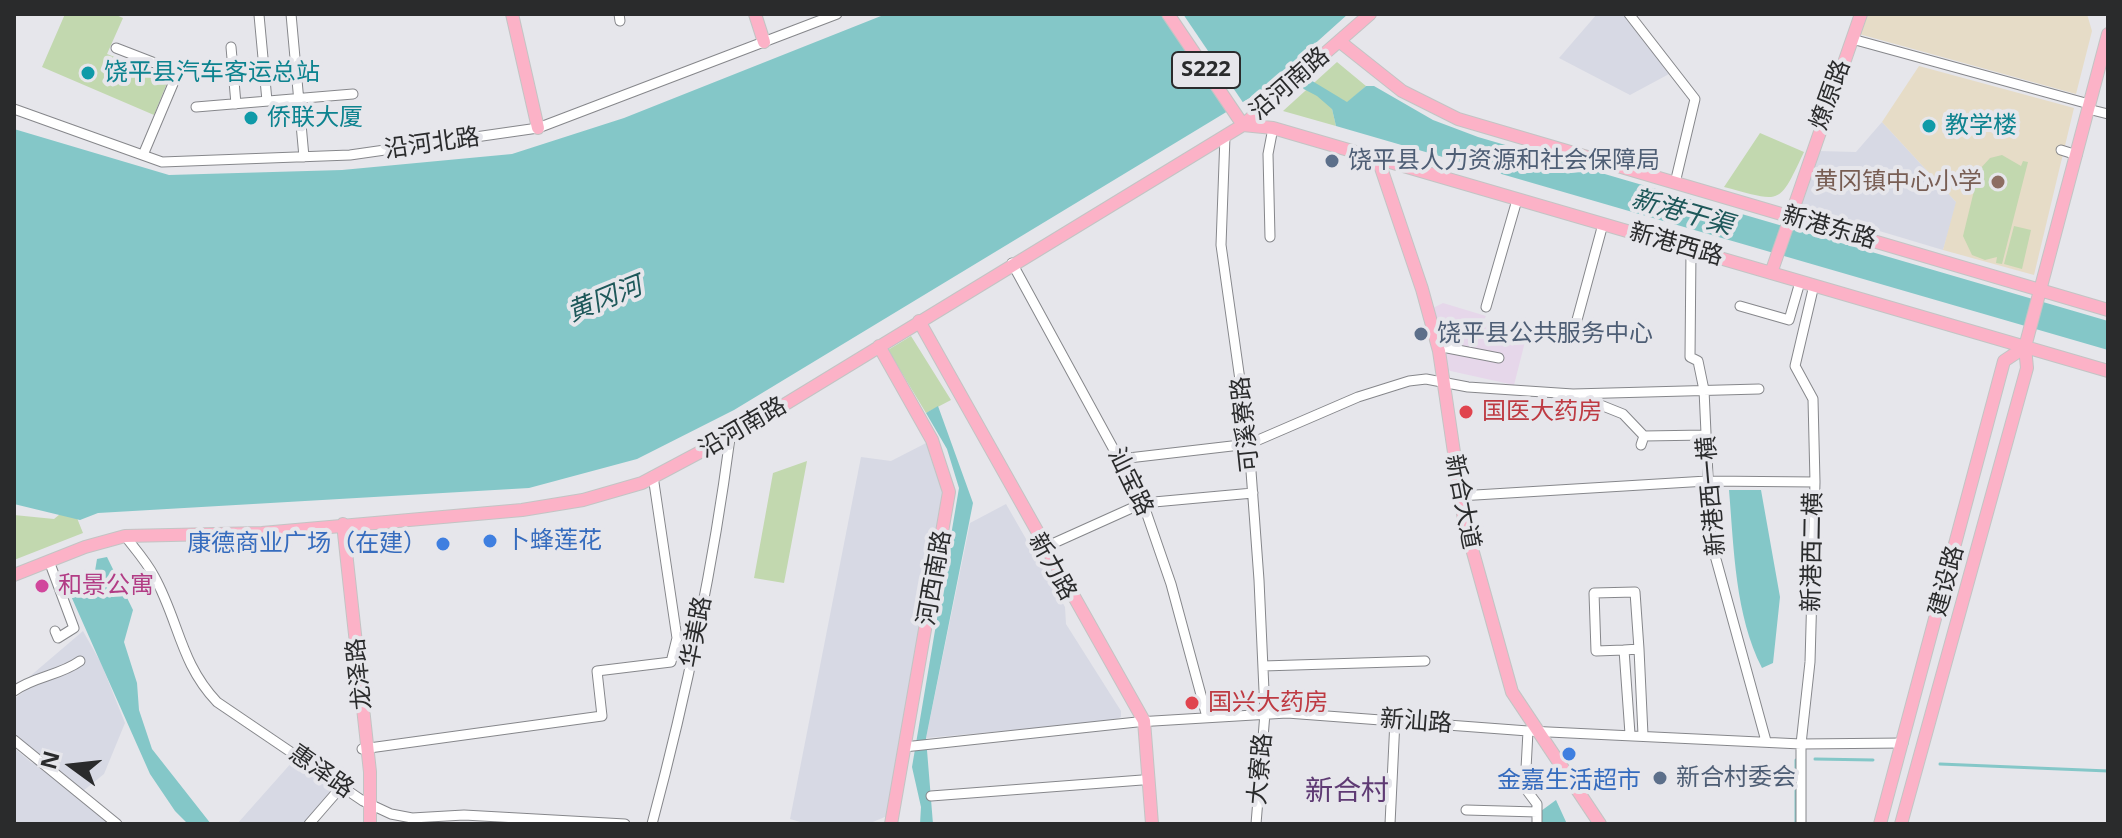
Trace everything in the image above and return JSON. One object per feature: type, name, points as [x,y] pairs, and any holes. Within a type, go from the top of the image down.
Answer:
[{"type":"main road","points":[[512,14],[538,128]]},
{"type":"main road","points":[[755,14],[764,42]]},
{"type":"main road","name":"S222","points":[[1168,14],[1243,125]]},
{"type":"main road","name":"S222","points":[[1178,14],[1241,107],[1243,125]]},
{"type":"main road","name":"沿河南路","points":[[14,575],[125,536],[262,533],[522,510],[583,500],[653,476],[730,438],[1012,263],[1243,125],[1370,14]]},
{"type":"main road","name":"燎原路","points":[[1771,273],[1787,219],[1861,14]]},
{"type":"main road","name":"建设路","points":[[1901,824],[2027,368],[2025,347],[2108,34]]},
{"type":"main road","name":"新港东路","points":[[1339,41],[1394,85],[1458,119],[1787,219],[2108,310]]},
{"type":"main road","name":"新港西路","points":[[1243,125],[1273,128],[2108,371]]},
{"type":"main road","name":"新合大道","points":[[1378,159],[1437,346],[1459,496],[1472,558],[1512,692],[1534,731],[1600,824]]},
{"type":"main road","name":"新力路","points":[[915,324],[1140,722],[1145,824]]},
{"type":"main road","name":"河西南路","points":[[879,346],[932,440],[949,492],[891,824]]},
{"type":"main road","name":"建设路","points":[[1880,824],[2004,361],[2025,347]]},
{"type":"main road","name":"龙泽路","points":[[340,525],[365,749],[370,824]]},
{"type":"main road","points":[[1140,722],[1152,824]]},
{"type":"main road","points":[[1903,743],[1921,748]]},
{"type":"main road","name":"龙泽路","points":[[362,824],[367,804]]},
{"type":"street","points":[[291,14],[304,157]]},
{"type":"street","name":"沿河北路","points":[[14,109],[162,162],[350,155],[538,128],[837,14]]},
{"type":"street","points":[[1629,14],[1695,99],[1675,183]]},
{"type":"street","points":[[259,15],[267,101]]},
{"type":"street","points":[[1852,39],[2108,114]]},
{"type":"street","points":[[231,47],[236,104]]},
{"type":"street","points":[[116,48],[178,72],[143,155]]},
{"type":"street","points":[[196,107],[353,94]]},
{"type":"street","points":[[1270,237],[1268,154],[1273,128]]},
{"type":"street","name":"可溪寮路","points":[[1225,136],[1221,245],[1249,444],[1265,713]]},
{"type":"street","points":[[2061,150],[2077,155]]},
{"type":"street","points":[[1486,307],[1517,200]]},
{"type":"street","points":[[1574,331],[1603,224]]},
{"type":"street","name":"新港西一横","points":[[1691,250],[1690,357],[1698,361],[1704,390],[1711,541],[1766,741]]},
{"type":"street","name":"汕宝路","points":[[1012,263],[1143,503],[1171,584],[1207,717]]},
{"type":"street","points":[[1740,306],[1789,320],[1800,282]]},
{"type":"street","name":"新港西二横","points":[[1801,824],[1801,744],[1810,662],[1815,482],[1813,399],[1795,366],[1814,285]]},
{"type":"street","points":[[1437,346],[1499,358]]},
{"type":"street","points":[[1120,459],[1249,444],[1380,389],[1426,379],[1573,394],[1759,389]]},
{"type":"street","points":[[1573,394],[1623,414],[1642,441],[1706,435]]},
{"type":"street","name":"华美路","points":[[652,824],[692,659],[730,438]]},
{"type":"street","points":[[365,749],[602,716],[597,671],[671,662],[677,638],[653,476]]},
{"type":"street","points":[[1459,496],[1707,481],[1815,482]]},
{"type":"street","points":[[1044,548],[1143,503],[1253,493]]},
{"type":"street","name":"惠泽路","points":[[125,536],[155,577],[189,666],[200,684],[217,702],[367,804],[412,818],[464,815],[625,824]]},
{"type":"street","points":[[49,561],[74,628],[58,638],[55,631]]},
{"type":"street","points":[[1639,649],[1596,651],[1594,593],[1635,592],[1639,649],[1643,735]]},
{"type":"street","points":[[1624,650],[1630,734]]},
{"type":"street","points":[[14,691],[35,678],[62,674],[80,661]]},
{"type":"street","points":[[1263,666],[1425,661]]},
{"type":"street","name":"新汕路","points":[[904,747],[1140,722],[1265,713],[1534,731],[1801,744],[1903,743]]},
{"type":"street","name":"大寮路","points":[[1256,824],[1265,713]]},
{"type":"street","points":[[1390,824],[1395,720]]},
{"type":"street","points":[[1534,731],[1525,788],[1537,804],[1537,824]]},
{"type":"street","points":[[14,740],[117,824]]},
{"type":"street","points":[[931,796],[1142,780]]},
{"type":"street","points":[[309,824],[342,786]]},
{"type":"street","points":[[1466,810],[1537,812]]},
{"type":"shaded area","points":[[1597,14],[1623,14],[1669,74],[1630,95],[1559,58]]},
{"type":"shaded area","points":[[1867,14],[2087,14],[2092,31],[2076,94],[1859,34]]},
{"type":"shaded area","name":"黄冈镇中心小学","points":[[1919,66],[2074,108],[2034,275],[1943,250],[1956,202],[1882,122]]},
{"type":"shaded area","points":[[1882,122],[1957,203],[1943,250],[1799,207],[1818,151],[1856,152]]},
{"type":"shaded area","points":[[1443,303],[1486,316],[1484,320],[1528,330],[1514,385],[1446,370],[1433,308]]},
{"type":"shaded area","points":[[932,440],[949,492],[892,814],[868,824],[807,824],[790,819],[861,457],[891,461]]},
{"type":"shaded area","points":[[1006,504],[1065,607],[1066,624],[1121,711],[1121,717],[1112,721],[926,738],[970,523]]},
{"type":"shaded area","points":[[83,631],[101,663],[125,723],[104,774],[83,791],[123,824],[14,824],[14,748],[32,763],[50,764],[14,733],[14,699],[33,685],[28,678]]},
{"type":"shaded area","points":[[293,761],[333,789],[305,824],[237,824]]},
{"type":"green space","points":[[65,14],[114,14],[123,18],[107,54],[169,78],[154,115],[42,67]]},
{"type":"green space","points":[[1337,62],[1366,86],[1347,103],[1340,98],[1332,109],[1336,126],[1283,111]]},
{"type":"green space","points":[[1760,133],[1804,152],[1789,183],[1776,196],[1757,196],[1724,187]]},
{"type":"green space","points":[[2002,155],[2021,166],[2023,161],[2028,162],[2002,264],[1996,263],[1997,257],[1985,260],[1972,255],[1963,236],[1979,170],[1990,158]]},
{"type":"green space","points":[[2014,226],[2031,230],[2022,269],[2004,264]]},
{"type":"green space","points":[[911,336],[951,400],[926,413],[888,350]]},
{"type":"green space","points":[[807,461],[784,583],[754,578],[773,473]]},
{"type":"green space","points":[[65,510],[77,518],[83,533],[14,560],[14,515],[54,519]]},
{"type":"water","points":[[886,14],[1348,14],[1289,67],[1347,102],[1366,86],[1374,86],[1433,120],[1478,137],[2108,321],[2108,350],[1336,126],[1332,109],[1317,96],[1279,76],[1266,88],[734,410],[637,459],[529,488],[98,513],[80,520],[14,504],[14,129],[169,175],[342,170],[512,154],[624,118]]},
{"type":"water","points":[[938,406],[973,503],[926,738],[933,824],[920,824],[921,807],[912,767],[959,488],[947,449],[926,413]]},
{"type":"water","points":[[1729,490],[1761,490],[1780,597],[1773,663],[1762,668],[1741,604]]},
{"type":"water","points":[[107,557],[133,610],[124,642],[137,683],[139,710],[152,749],[211,824],[188,824],[175,811],[150,774],[67,587],[95,571],[97,559]]},
{"type":"water","points":[[1556,800],[1567,824],[1542,824],[1541,811]]},
{"type":"pier","points":[[1162,14],[1183,14],[1244,104],[1230,114]]},
{"type":"waterway","points":[[1815,759],[1873,760]]},
{"type":"waterway","points":[[1796,760],[1796,824]]},
{"type":"waterway","points":[[1940,764],[2108,771]]},
{"type":"place","name":"饶平县汽车客运总站","points":[[88,73]]},
{"type":"place","name":"侨联大厦","points":[[251,118]]},
{"type":"place","name":"教学楼","points":[[1929,126]]},
{"type":"place","name":"饶平县人力资源和社会保障局","points":[[1332,161]]},
{"type":"place","name":"黄冈镇中心小学","points":[[1998,182]]},
{"type":"place","name":"饶平县公共服务中心","points":[[1421,334]]},
{"type":"place","name":"国医大药房","points":[[1466,412]]},
{"type":"place","name":"卜蜂莲花","points":[[490,541]]},
{"type":"place","name":"康德商业广场（在建）","points":[[443,544]]},
{"type":"place","name":"和景公寓","points":[[42,586]]},
{"type":"place","name":"国兴大药房","points":[[1192,703]]},
{"type":"place","name":"金嘉生活超市","points":[[1569,754]]},
{"type":"place","name":"新合村委会","points":[[1660,778]]},
{"type":"district","name":"新合村","points":[[1347,792]]},
{"type":"water label","name":"新港干渠","points":[[1682,213]]},
{"type":"water label","name":"黄冈河","points":[[605,300]]}]
